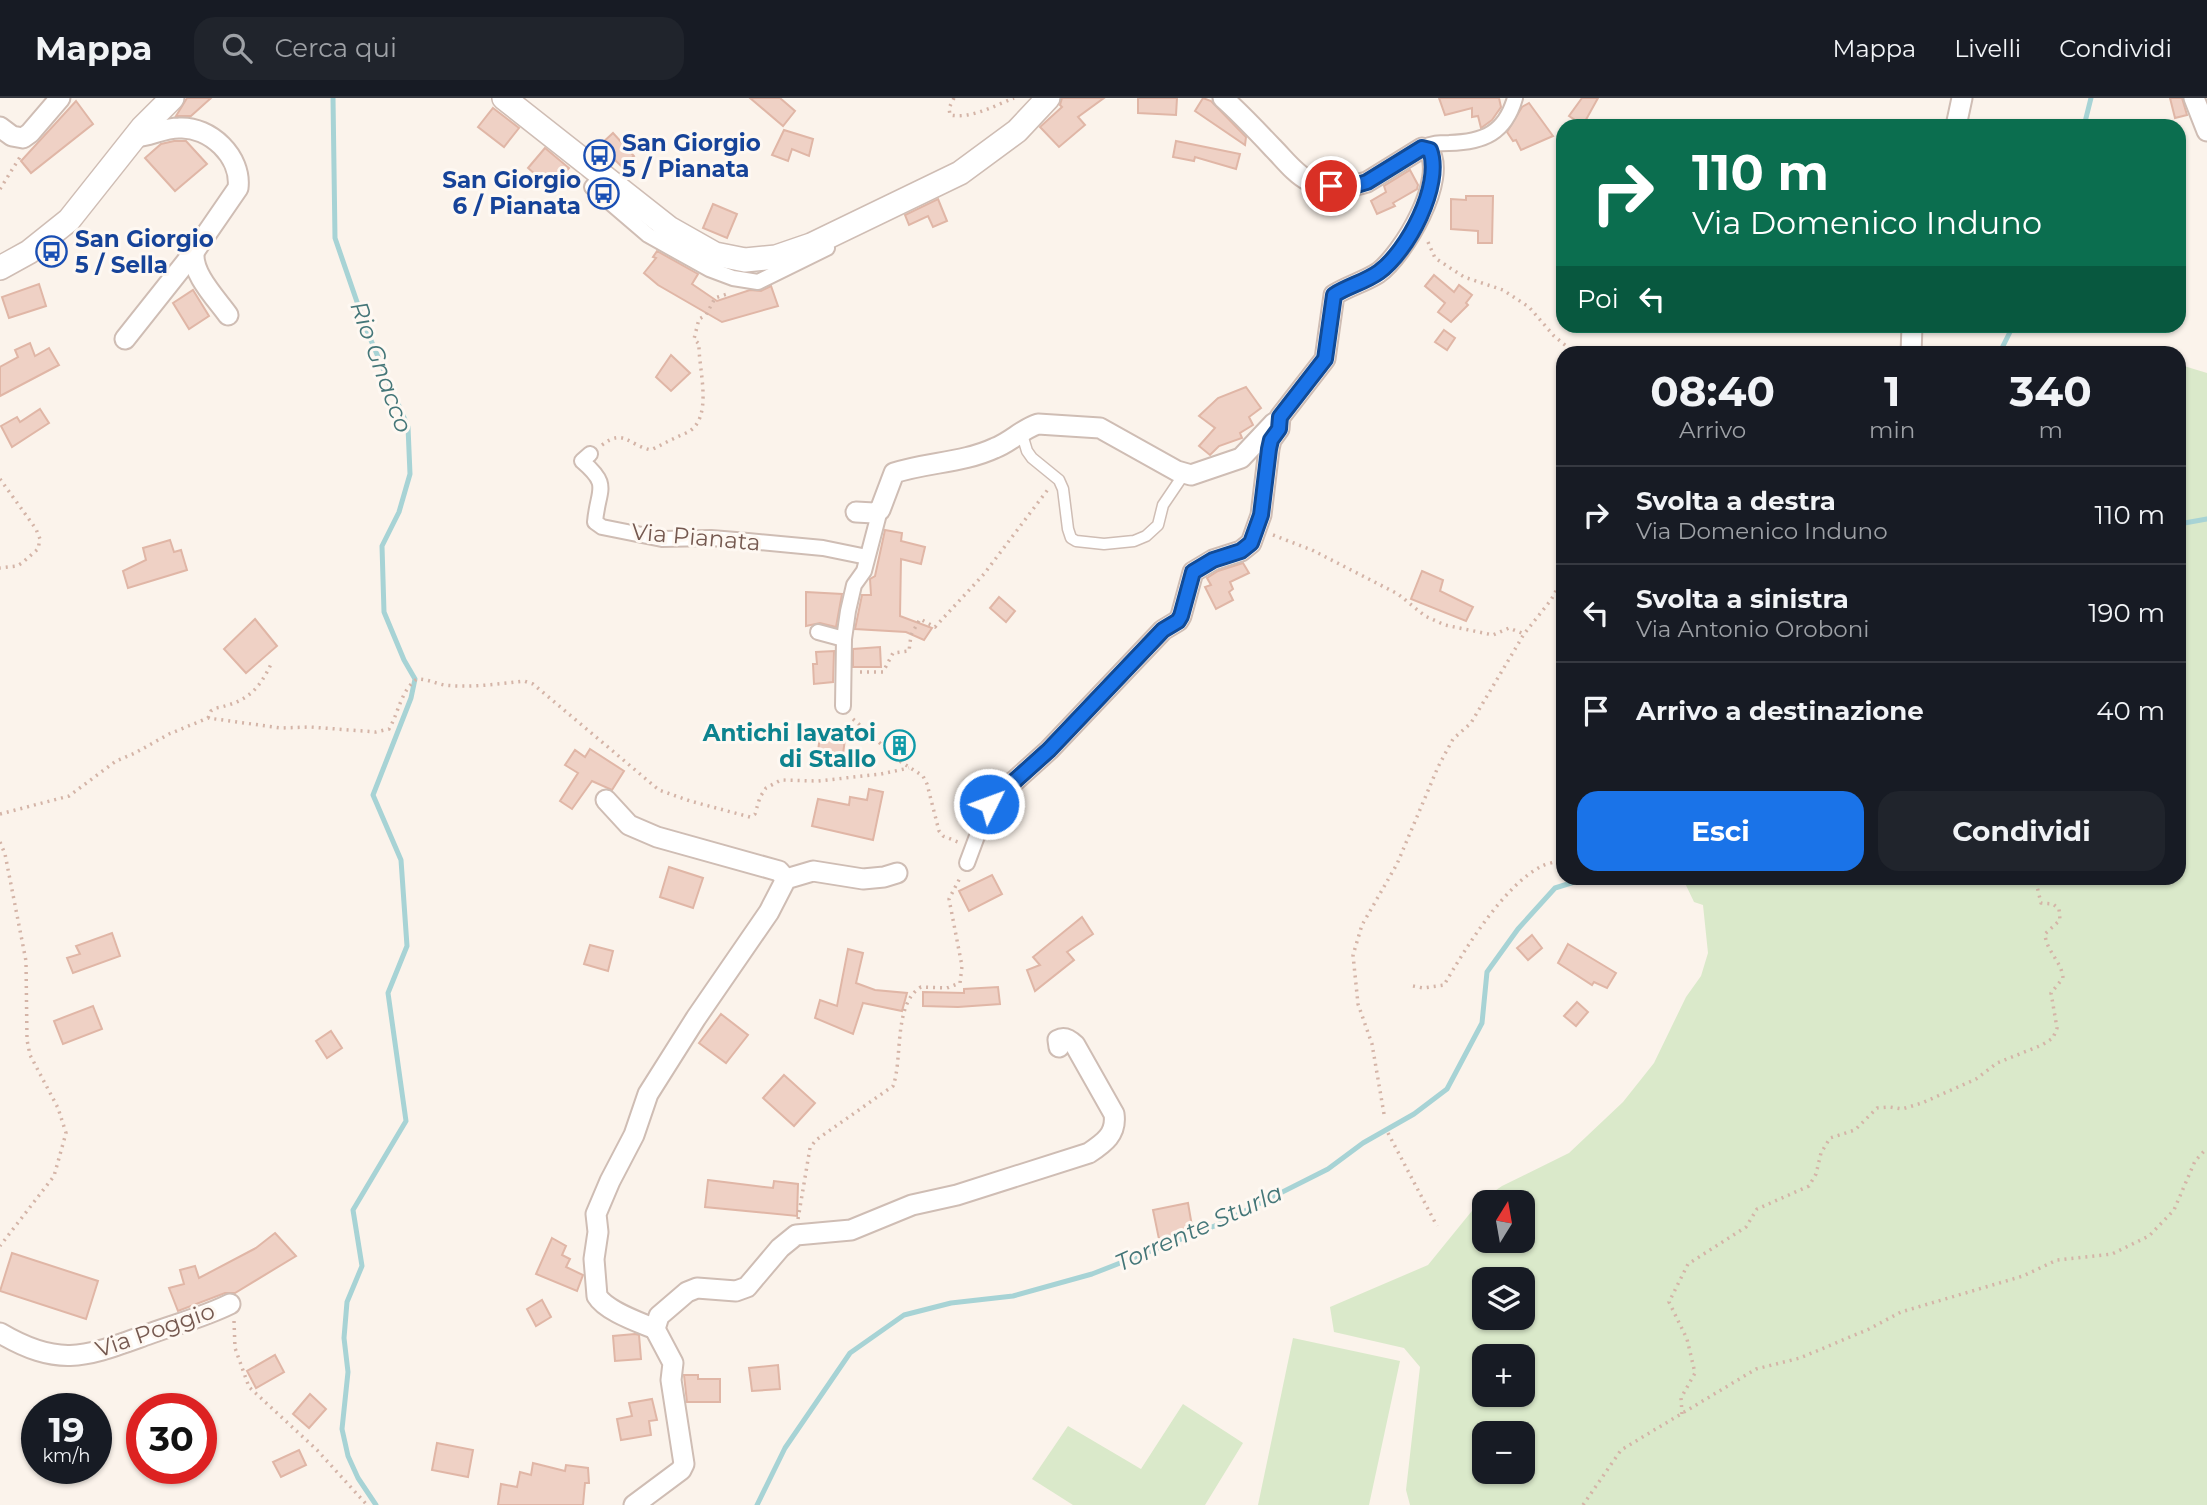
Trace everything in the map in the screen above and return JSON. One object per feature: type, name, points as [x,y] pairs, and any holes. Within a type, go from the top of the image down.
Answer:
[{"type":"street","points":[[0,127],[12,136],[23,138],[60,98]]},
{"type":"street","points":[[0,268],[29,252],[69,220],[135,137],[172,98]]},
{"type":"street","points":[[504,98],[687,239],[715,254],[736,260],[764,259],[790,253],[960,173],[1017,131],[1048,98]]},
{"type":"street","points":[[1223,98],[1291,167],[1308,180],[1344,186],[1367,182],[1422,148],[1436,143],[1486,137],[1500,128],[1509,116],[1515,98]]},
{"type":"street","points":[[1958,119],[1962,98]]},
{"type":"street","points":[[2194,98],[2207,131]]},
{"type":"street","points":[[125,339],[194,252],[238,188],[238,173],[232,158],[216,141],[196,130],[182,127],[151,136],[135,137]]},
{"type":"street","points":[[843,706],[844,639],[848,611],[854,584],[864,571],[880,510],[894,473],[911,467],[946,463],[994,449],[1021,431],[1038,424],[1100,428],[1184,474],[1191,475],[1241,458],[1280,417],[1325,359],[1334,295],[1389,264],[1413,229],[1434,173],[1430,150],[1422,148]]},
{"type":"street","points":[[602,176],[592,187],[648,235],[720,273],[758,282],[804,261],[875,222],[881,218],[878,212]]},
{"type":"street","points":[[194,252],[193,259],[199,274],[228,315]]},
{"type":"street","points":[[967,863],[989,804],[1049,750],[1163,630],[1178,621],[1184,610],[1193,572],[1213,560],[1241,551],[1251,543],[1261,515],[1271,440],[1279,429],[1280,417]]},
{"type":"street","name":"Via Pianata","points":[[590,454],[582,461],[595,471],[601,482],[595,522],[602,527],[662,539],[711,538],[748,541],[823,548],[867,557]]},
{"type":"street","points":[[856,512],[874,513],[880,510]]},
{"type":"street","points":[[818,632],[844,639]]},
{"type":"street","points":[[606,800],[629,825],[657,837],[779,871],[786,878]]},
{"type":"street","points":[[634,1505],[681,1469],[684,1461],[671,1380],[673,1363],[655,1329],[631,1319],[600,1301],[597,1296],[594,1259],[598,1232],[596,1214],[634,1135],[654,1085],[683,1037],[769,912],[786,878],[813,871],[863,879],[897,873]]},
{"type":"street","points":[[655,1329],[659,1316],[687,1292],[697,1288],[736,1291],[747,1287],[780,1248],[796,1235],[851,1230],[912,1205],[957,1195],[1089,1153],[1112,1133],[1114,1114],[1075,1045],[1062,1037],[1058,1040],[1059,1047]]},
{"type":"street","name":"Via Poggio","points":[[0,1333],[39,1353],[61,1356],[85,1354],[182,1324],[230,1304]]},
{"type":"lane","points":[[1021,431],[1032,458],[1056,478],[1063,489],[1068,529],[1071,538],[1076,541],[1104,544],[1134,541],[1152,531],[1158,525],[1163,505],[1184,474]]},
{"type":"path","points":[[954,98],[949,108],[950,115],[958,117],[1014,98]]},
{"type":"path","points":[[0,189],[22,152],[23,138]]},
{"type":"path","points":[[1426,239],[1435,258],[1464,278],[1503,290],[1529,307],[1554,336],[1567,346]]},
{"type":"path","points":[[590,454],[615,436],[651,450],[676,435],[688,432],[699,419],[703,402],[699,344],[694,339],[699,319],[706,315],[715,298],[749,288],[758,282]]},
{"type":"path","points":[[844,672],[883,672],[893,653],[909,651],[911,635],[920,619],[935,627],[984,574],[1056,478]]},
{"type":"path","points":[[0,479],[36,529],[40,539],[35,552],[22,564],[0,568]]},
{"type":"path","points":[[1263,541],[1273,535],[1312,550],[1398,594],[1425,616],[1445,625],[1493,635],[1509,628],[1524,634]]},
{"type":"path","points":[[1384,1114],[1371,1044],[1358,1004],[1353,955],[1362,925],[1397,864],[1438,767],[1453,739],[1471,723],[1524,634],[1556,591]]},
{"type":"path","points":[[208,718],[216,708],[252,694],[263,681],[272,662]]},
{"type":"path","points":[[0,814],[69,796],[116,761],[208,718],[281,728],[310,727],[376,732],[389,729],[405,691],[415,679],[467,686],[524,681],[533,684],[659,790],[750,817],[755,814],[766,788],[781,780],[831,780],[909,768]]},
{"type":"path","points":[[843,706],[862,727],[909,768],[923,776],[939,831],[943,836],[973,848]]},
{"type":"path","points":[[0,842],[5,854],[26,961],[27,1040],[30,1055],[58,1108],[66,1133],[54,1176],[0,1246]]},
{"type":"path","points":[[1413,986],[1423,988],[1444,985],[1471,939],[1511,891],[1541,867],[1556,862]]},
{"type":"path","points":[[796,1235],[810,1148],[816,1140],[893,1086],[897,1076],[903,1019],[911,996],[916,990],[947,988],[960,983],[962,966],[949,899],[967,863]]},
{"type":"path","points":[[1682,1414],[1681,1398],[1695,1373],[1687,1339],[1669,1302],[1688,1264],[1746,1227],[1757,1209],[1809,1186],[1816,1174],[1821,1153],[1830,1138],[1855,1130],[1877,1108],[1902,1109],[1922,1103],[1976,1079],[1997,1063],[2053,1038],[2057,1028],[2051,993],[2063,978],[2062,969],[2046,942],[2045,934],[2060,920],[2059,909],[2053,904],[2041,903],[2037,885]]},
{"type":"path","points":[[1388,1133],[1437,1226]]},
{"type":"path","points":[[1583,1505],[1621,1450],[1755,1369],[1801,1358],[1901,1312],[2023,1276],[2057,1261],[2112,1254],[2149,1237],[2174,1210],[2195,1161],[2207,1149]]},
{"type":"path","name":"Via Poggio","points":[[230,1304],[235,1348],[249,1387],[317,1450],[367,1505]]},
{"type":"green space","points":[[2186,367],[2207,373],[2207,1505],[1410,1505],[1406,1490],[1420,1367],[1404,1348],[1334,1332],[1330,1307],[1428,1265],[1472,1211],[1472,1253],[1535,1253],[1535,1190],[1496,1190],[1569,1153],[1623,1102],[1654,1063],[1686,997],[1701,976],[1708,953],[1703,905],[1694,902],[1686,885],[2186,885]]},
{"type":"green space","points":[[1293,1338],[1400,1361],[1369,1505],[1258,1505]]},
{"type":"green space","points":[[1183,1404],[1243,1443],[1205,1505],[1073,1505],[1032,1479],[1068,1426],[1141,1469]]},
{"type":"building","points":[[187,98],[211,98],[191,116],[176,116]]},
{"type":"building","points":[[750,98],[780,98],[795,111],[783,126]]},
{"type":"building","points":[[1062,98],[1104,98],[1078,117],[1085,125],[1059,147],[1040,127],[1062,107]]},
{"type":"building","points":[[1138,98],[1177,98],[1176,115],[1138,113]]},
{"type":"building","points":[[1203,98],[1211,101],[1246,137],[1245,145],[1195,111]]},
{"type":"building","points":[[1439,98],[1499,98],[1501,107],[1492,120],[1481,128],[1478,116],[1472,117],[1472,108],[1445,115]]},
{"type":"building","points":[[1582,98],[1598,98],[1586,119],[1574,119],[1569,116]]},
{"type":"building","points":[[2170,98],[2182,98],[2187,115],[2175,118]]},
{"type":"building","points":[[76,101],[93,124],[31,173],[21,161]]},
{"type":"building","points":[[1529,103],[1553,136],[1521,150],[1516,140],[1513,141],[1507,132],[1522,107]]},
{"type":"building","points":[[493,108],[519,128],[504,147],[478,127]]},
{"type":"building","points":[[784,130],[813,139],[809,156],[792,149],[788,161],[772,155]]},
{"type":"building","points":[[613,133],[634,156],[621,166],[600,145]]},
{"type":"building","points":[[186,141],[207,164],[175,191],[145,158],[161,144]]},
{"type":"building","points":[[1176,141],[1240,154],[1236,169],[1195,157],[1194,161],[1173,157]]},
{"type":"building","points":[[545,148],[569,168],[551,188],[528,168]]},
{"type":"building","points":[[1410,170],[1418,185],[1417,189],[1393,203],[1395,206],[1377,214],[1371,201],[1386,192],[1384,186]]},
{"type":"building","points":[[1466,196],[1493,196],[1492,243],[1478,243],[1478,231],[1451,229],[1451,199],[1466,200]]},
{"type":"building","points":[[938,199],[947,221],[933,227],[928,216],[909,225],[905,215]]},
{"type":"building","points":[[713,204],[737,214],[727,238],[703,228]]},
{"type":"building","points":[[657,251],[698,274],[692,284],[717,301],[750,290],[761,291],[771,286],[778,306],[722,322],[658,285],[644,273],[656,258],[653,257]]},
{"type":"building","points":[[1434,275],[1454,292],[1459,285],[1472,295],[1466,303],[1468,305],[1451,322],[1438,312],[1445,303],[1425,286]]},
{"type":"building","points":[[39,284],[46,306],[9,318],[2,297]]},
{"type":"building","points":[[193,290],[209,316],[189,329],[173,303]]},
{"type":"building","points":[[1444,330],[1455,338],[1447,350],[1435,342]]},
{"type":"building","points":[[30,343],[35,356],[49,348],[59,365],[0,396],[0,367],[18,357],[15,350]]},
{"type":"building","points":[[671,355],[690,373],[671,391],[656,377]]},
{"type":"building","points":[[1246,387],[1261,408],[1249,417],[1253,425],[1240,433],[1242,438],[1219,446],[1210,455],[1199,446],[1215,428],[1199,416],[1218,398]]},
{"type":"building","points":[[40,409],[49,423],[12,447],[1,426],[17,417],[20,422]]},
{"type":"building","points":[[885,530],[902,533],[901,541],[925,547],[921,564],[901,559],[900,616],[932,628],[924,640],[906,632],[855,629],[862,595],[871,595],[870,579],[875,576]]},
{"type":"building","points":[[170,540],[174,552],[181,550],[187,570],[128,588],[123,571],[146,560],[143,548]]},
{"type":"building","points":[[1243,563],[1249,573],[1230,582],[1233,589],[1229,592],[1233,600],[1216,609],[1205,587],[1211,585],[1207,578],[1218,571]]},
{"type":"building","points":[[1422,571],[1443,580],[1440,591],[1473,607],[1466,621],[1411,599]]},
{"type":"building","points":[[806,592],[842,594],[836,627],[820,623],[806,626]]},
{"type":"building","points":[[999,597],[1015,611],[1006,622],[990,608]]},
{"type":"building","points":[[255,619],[277,646],[246,673],[224,649]]},
{"type":"building","points":[[880,647],[881,667],[853,667],[853,649]]},
{"type":"building","points":[[834,651],[833,682],[814,684],[813,664],[817,664],[816,652]]},
{"type":"building","points":[[820,736],[845,739],[843,754],[818,751]]},
{"type":"building","points":[[590,749],[624,771],[612,790],[592,781],[572,809],[560,801],[578,773],[565,765],[575,750],[585,757]]},
{"type":"building","points":[[869,789],[883,792],[873,840],[812,826],[818,799],[849,805],[850,797],[867,800]]},
{"type":"building","points":[[669,867],[703,878],[693,908],[660,897]]},
{"type":"building","points":[[992,875],[1002,894],[969,911],[959,891]]},
{"type":"building","points":[[1082,917],[1093,934],[1067,952],[1074,960],[1035,991],[1027,970],[1040,965],[1033,957]]},
{"type":"building","points":[[112,933],[120,956],[73,973],[67,958],[80,954],[76,946]]},
{"type":"building","points":[[1532,935],[1542,948],[1528,960],[1517,948]]},
{"type":"building","points":[[1568,944],[1616,973],[1607,988],[1594,982],[1592,985],[1558,963]]},
{"type":"building","points":[[590,945],[613,951],[608,971],[584,964]]},
{"type":"building","points":[[848,949],[863,953],[856,983],[875,990],[907,993],[902,1011],[863,1003],[853,1034],[815,1018],[820,1000],[837,1006]]},
{"type":"building","points":[[998,987],[1000,1004],[923,1006],[923,992],[964,993],[964,989]]},
{"type":"building","points":[[1577,1002],[1588,1012],[1576,1026],[1564,1016]]},
{"type":"building","points":[[93,1006],[102,1029],[63,1044],[54,1021]]},
{"type":"building","points":[[721,1014],[748,1035],[726,1063],[699,1043]]},
{"type":"building","points":[[331,1031],[342,1048],[327,1058],[316,1041]]},
{"type":"building","points":[[784,1075],[815,1103],[794,1126],[763,1098]]},
{"type":"building","points":[[708,1180],[773,1188],[774,1181],[798,1184],[797,1216],[705,1207]]},
{"type":"building","points":[[1188,1203],[1193,1232],[1159,1239],[1153,1210]]},
{"type":"building","points":[[275,1233],[296,1256],[235,1293],[225,1293],[178,1311],[169,1288],[184,1284],[180,1270],[195,1266],[199,1278],[256,1248]]},
{"type":"building","points":[[552,1238],[566,1246],[562,1255],[570,1259],[566,1267],[583,1275],[577,1291],[536,1274]]},
{"type":"building","points":[[12,1253],[98,1281],[86,1319],[0,1291]]},
{"type":"building","points":[[542,1300],[551,1317],[536,1326],[527,1309]]},
{"type":"building","points":[[639,1335],[641,1359],[615,1361],[613,1336]]},
{"type":"building","points":[[275,1355],[284,1372],[256,1388],[247,1371]]},
{"type":"building","points":[[778,1365],[780,1389],[752,1391],[749,1368]]},
{"type":"building","points":[[684,1375],[698,1375],[698,1379],[720,1379],[720,1402],[687,1402]]},
{"type":"building","points":[[310,1394],[326,1409],[309,1428],[293,1414]]},
{"type":"building","points":[[652,1399],[657,1420],[649,1421],[651,1435],[621,1440],[617,1419],[632,1416],[629,1403]]},
{"type":"building","points":[[437,1443],[473,1450],[468,1477],[432,1470]]},
{"type":"building","points":[[299,1450],[306,1465],[281,1477],[273,1462]]},
{"type":"building","points":[[533,1463],[565,1471],[566,1465],[588,1468],[589,1483],[585,1483],[583,1505],[498,1505],[501,1484],[517,1487],[520,1472],[531,1475]]},
{"type":"waterway","name":"Rio Gnacco","points":[[333,98],[335,238],[367,331],[408,427],[410,474],[399,512],[382,546],[384,612],[415,679],[411,698],[373,795],[401,860],[407,946],[388,993],[406,1121],[353,1210],[362,1266],[347,1302],[344,1338],[348,1372],[342,1429],[348,1456],[358,1478],[376,1505]]},
{"type":"waterway","points":[[2086,119],[2091,98]]},
{"type":"waterway","points":[[2003,346],[2010,333]]},
{"type":"waterway","name":"Torrente Sturla","points":[[2186,523],[2207,519]]},
{"type":"waterway","name":"Torrente Sturla","points":[[757,1505],[785,1448],[850,1353],[904,1315],[951,1303],[1013,1296],[1092,1274],[1217,1225],[1328,1169],[1363,1143],[1414,1114],[1447,1089],[1482,1023],[1487,972],[1518,929],[1555,888],[1565,885]]},
{"type":"place","name":"San Giorgio 5 / Pianata","points":[[599,156]]},
{"type":"place","name":"San Giorgio 6 / Pianata","points":[[604,193]]},
{"type":"place","name":"San Giorgio 5 / Sella","points":[[52,252]]},
{"type":"place","name":"Antichi lavatoi di Stallo","points":[[899,746]]},
{"type":"route","points":[[989,804],[1049,750],[1163,630],[1178,621],[1184,610],[1193,572],[1213,560],[1241,551],[1251,543],[1261,515],[1271,440],[1279,429],[1280,417],[1325,359],[1334,295],[1377,273],[1389,264],[1401,248],[1427,198],[1434,173],[1433,158],[1430,150],[1422,148],[1367,182],[1331,186]]}]
